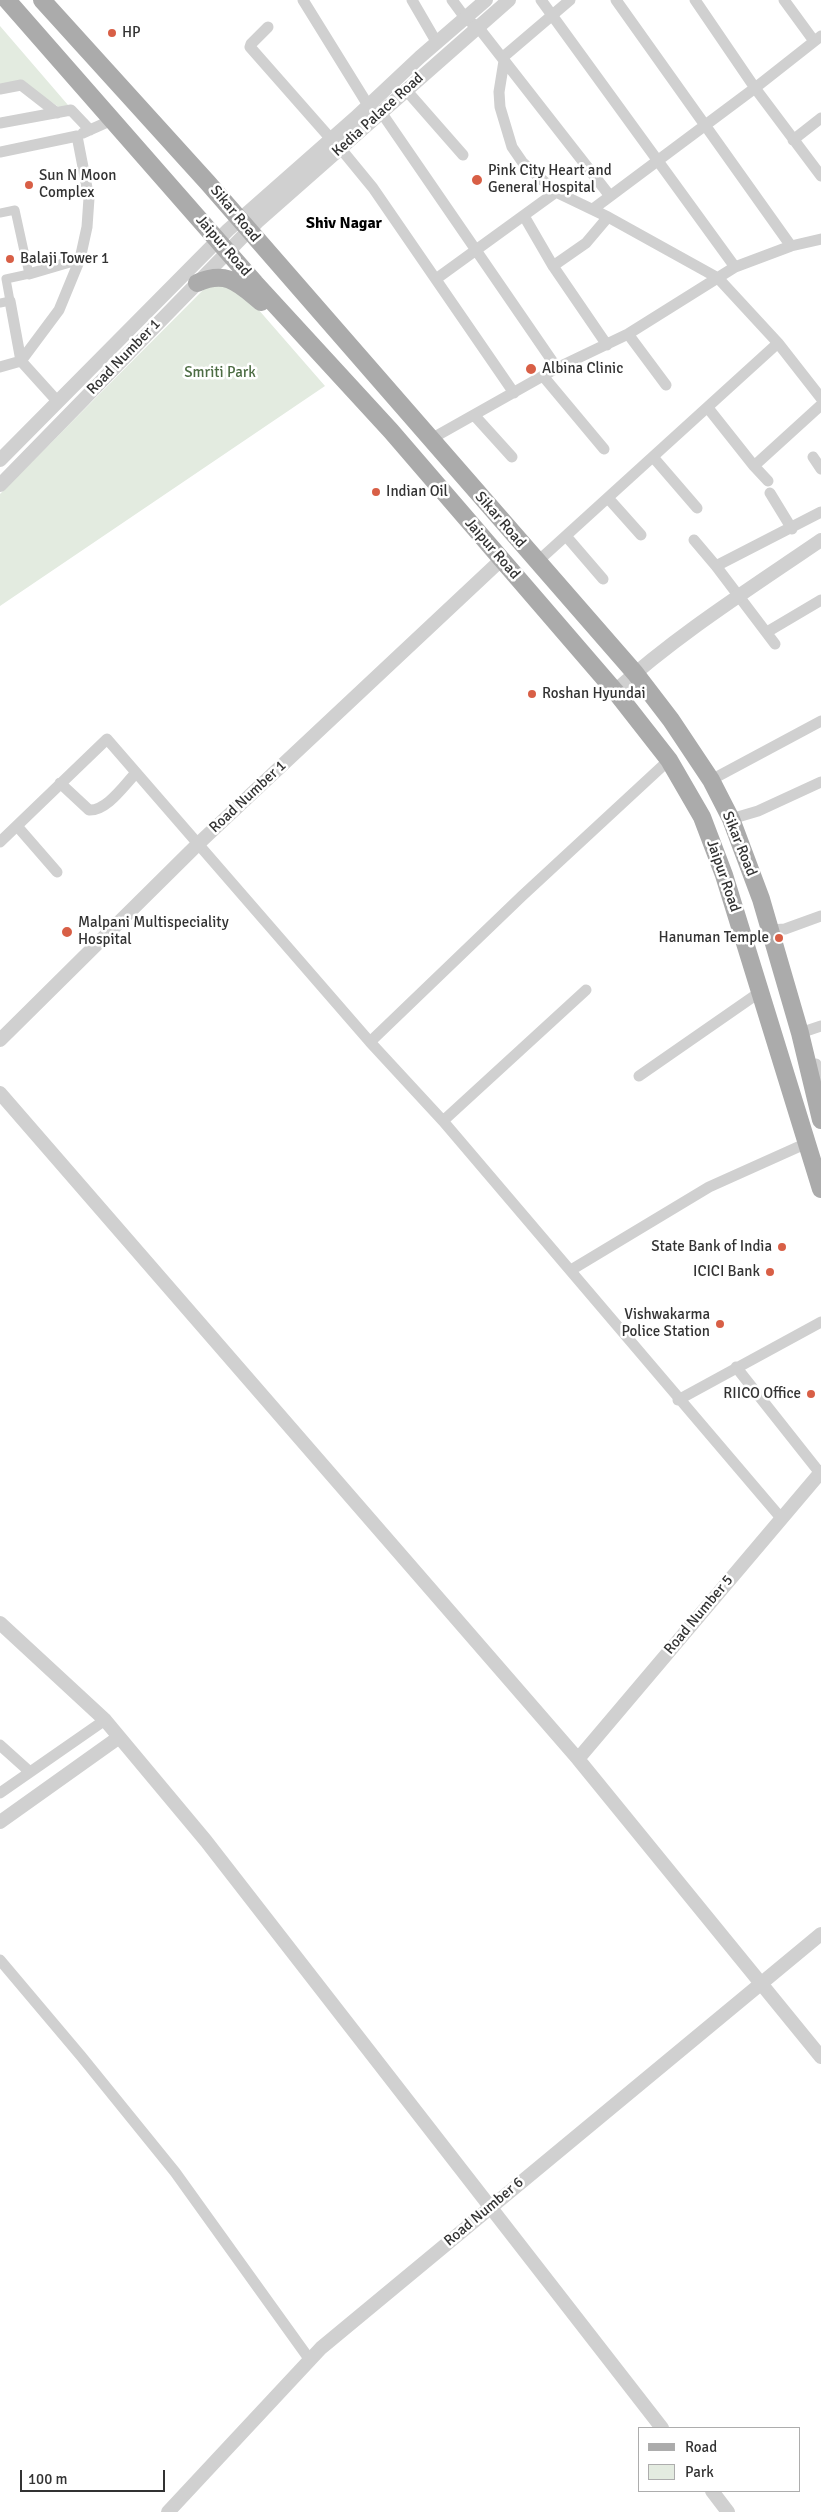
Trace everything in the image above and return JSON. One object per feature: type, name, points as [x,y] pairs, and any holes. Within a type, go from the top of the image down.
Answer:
[{"type":"main road","name":"Jaipur Road","points":[[7,0],[275,304],[390,431],[614,691],[669,760],[702,816],[710,836],[747,944],[821,1189]]},
{"type":"main road","name":"Sikar Road","points":[[42,0],[247,226],[638,670],[671,720],[714,779],[734,818],[773,930],[804,1032],[821,1120]]},
{"type":"main road","points":[[197,283],[214,277],[226,277],[264,305],[275,304]]},
{"type":"street","points":[[302,0],[368,105]]},
{"type":"street","points":[[412,0],[437,43]]},
{"type":"street","points":[[452,0],[466,19],[478,27],[610,196]]},
{"type":"street","name":"Kedia Palace Road","points":[[336,144],[368,105],[486,0]]},
{"type":"street","name":"Kedia Palace Road","points":[[247,226],[336,144],[382,112],[509,0]]},
{"type":"street","points":[[541,0],[735,267]]},
{"type":"street","points":[[570,0],[503,59],[499,92],[500,107],[512,146],[523,163],[556,192],[593,209],[718,278],[778,343],[821,398]]},
{"type":"street","points":[[616,0],[790,246]]},
{"type":"street","points":[[695,0],[755,88],[821,176]]},
{"type":"street","points":[[593,209],[755,88],[817,38],[784,0]]},
{"type":"street","points":[[268,27],[250,47],[373,188],[514,393]]},
{"type":"street","points":[[0,89],[21,85],[57,113]]},
{"type":"street","points":[[406,90],[462,155]]},
{"type":"street","points":[[0,123],[71,110],[90,130]]},
{"type":"street","points":[[382,112],[557,368]]},
{"type":"street","points":[[793,140],[821,118]]},
{"type":"street","points":[[0,152],[77,136],[112,120]]},
{"type":"street","points":[[0,366],[21,361],[60,310],[80,259],[87,227],[89,198],[77,136]]},
{"type":"street","points":[[436,278],[556,192]]},
{"type":"street","points":[[0,213],[15,210],[29,274]]},
{"type":"street","points":[[524,216],[552,266],[607,345]]},
{"type":"street","points":[[552,266],[586,243],[608,217]]},
{"type":"street","name":"Road Number 1","points":[[0,460],[223,245],[247,226]]},
{"type":"street","points":[[434,438],[557,368],[628,334],[735,267],[790,246],[817,240],[821,252]]},
{"type":"street","name":"Road Number 1","points":[[0,484],[197,283],[223,245]]},
{"type":"street","points":[[58,402],[21,361],[5,302],[6,279],[80,259]]},
{"type":"street","points":[[628,334],[666,385]]},
{"type":"street","points":[[540,560],[778,343]]},
{"type":"street","points":[[543,376],[604,449]]},
{"type":"street","points":[[754,466],[821,405]]},
{"type":"street","points":[[708,408],[768,481]]},
{"type":"street","points":[[474,415],[512,457]]},
{"type":"street","points":[[813,457],[821,469]]},
{"type":"street","points":[[652,458],[696,508]]},
{"type":"street","points":[[770,493],[792,529]]},
{"type":"street","points":[[608,498],[641,535]]},
{"type":"street","points":[[716,566],[792,529],[821,512]]},
{"type":"street","points":[[566,536],[603,578]]},
{"type":"street","points":[[694,540],[775,644]]},
{"type":"street","points":[[614,691],[638,670],[739,596],[821,540]]},
{"type":"street","name":"Road Number 1","points":[[0,1040],[198,844],[502,560]]},
{"type":"street","points":[[767,632],[821,600]]},
{"type":"street","points":[[714,779],[821,721]]},
{"type":"street","points":[[0,842],[107,739],[370,1042],[443,1121],[678,1400],[781,1518]]},
{"type":"street","points":[[370,1042],[522,896],[669,760]]},
{"type":"street","points":[[60,783],[89,810],[94,810],[105,804],[136,773]]},
{"type":"street","points":[[734,818],[758,810],[821,782]]},
{"type":"street","points":[[17,826],[58,872]]},
{"type":"street","points":[[773,930],[821,916]]},
{"type":"street","points":[[443,1121],[586,990]]},
{"type":"street","points":[[639,1076],[760,992]]},
{"type":"street","points":[[821,1026],[804,1032],[821,1082]]},
{"type":"street","points":[[0,1093],[578,1759],[821,2057]]},
{"type":"street","points":[[570,1270],[709,1188],[807,1143]]},
{"type":"street","points":[[678,1400],[821,1322]]},
{"type":"street","points":[[736,1368],[820,1473]]},
{"type":"street","name":"Road Number 5","points":[[578,1759],[820,1473]]},
{"type":"street","points":[[0,1623],[105,1720],[118,1738],[160,1785],[260,1908],[661,2427]]},
{"type":"street","points":[[0,1793],[105,1720]]},
{"type":"street","points":[[0,1822],[118,1738]]},
{"type":"street","points":[[0,1745],[30,1772]]},
{"type":"street","name":"Road Number 6","points":[[168,2512],[321,2348],[821,1934]]},
{"type":"street","points":[[0,1960],[81,2056],[174,2172],[310,2360]]},
{"type":"street","points":[[713,2492],[728,2512]]},
{"type":"green space","points":[[0,26],[68,105],[60,108],[21,81],[0,86]]},
{"type":"green space","name":"Smriti Park","points":[[214,279],[244,293],[325,386],[0,606],[0,494]]},
{"type":"place","name":"HP","points":[[112,33]]},
{"type":"place","name":"Pink City Heart and General Hospital","points":[[477,180]]},
{"type":"place","name":"Sun N Moon Complex","points":[[29,185]]},
{"type":"place","name":"Balaji Tower 1","points":[[10,259]]},
{"type":"place","name":"Albina Clinic","points":[[531,369]]},
{"type":"place","name":"Indian Oil","points":[[376,492]]},
{"type":"place","name":"Roshan Hyundai","points":[[532,694]]},
{"type":"place","name":"Malpani Multispeciality Hospital","points":[[67,932]]},
{"type":"place","name":"Hanuman Temple","points":[[779,938]]},
{"type":"place","name":"State Bank of India","points":[[782,1247]]},
{"type":"place","name":"ICICI Bank","points":[[770,1272]]},
{"type":"place","name":"Vishwakarma Police Station","points":[[720,1324]]},
{"type":"place","name":"RIICO Office","points":[[811,1394]]},
{"type":"district","name":"Shiv Nagar","points":[[344,224]]}]
